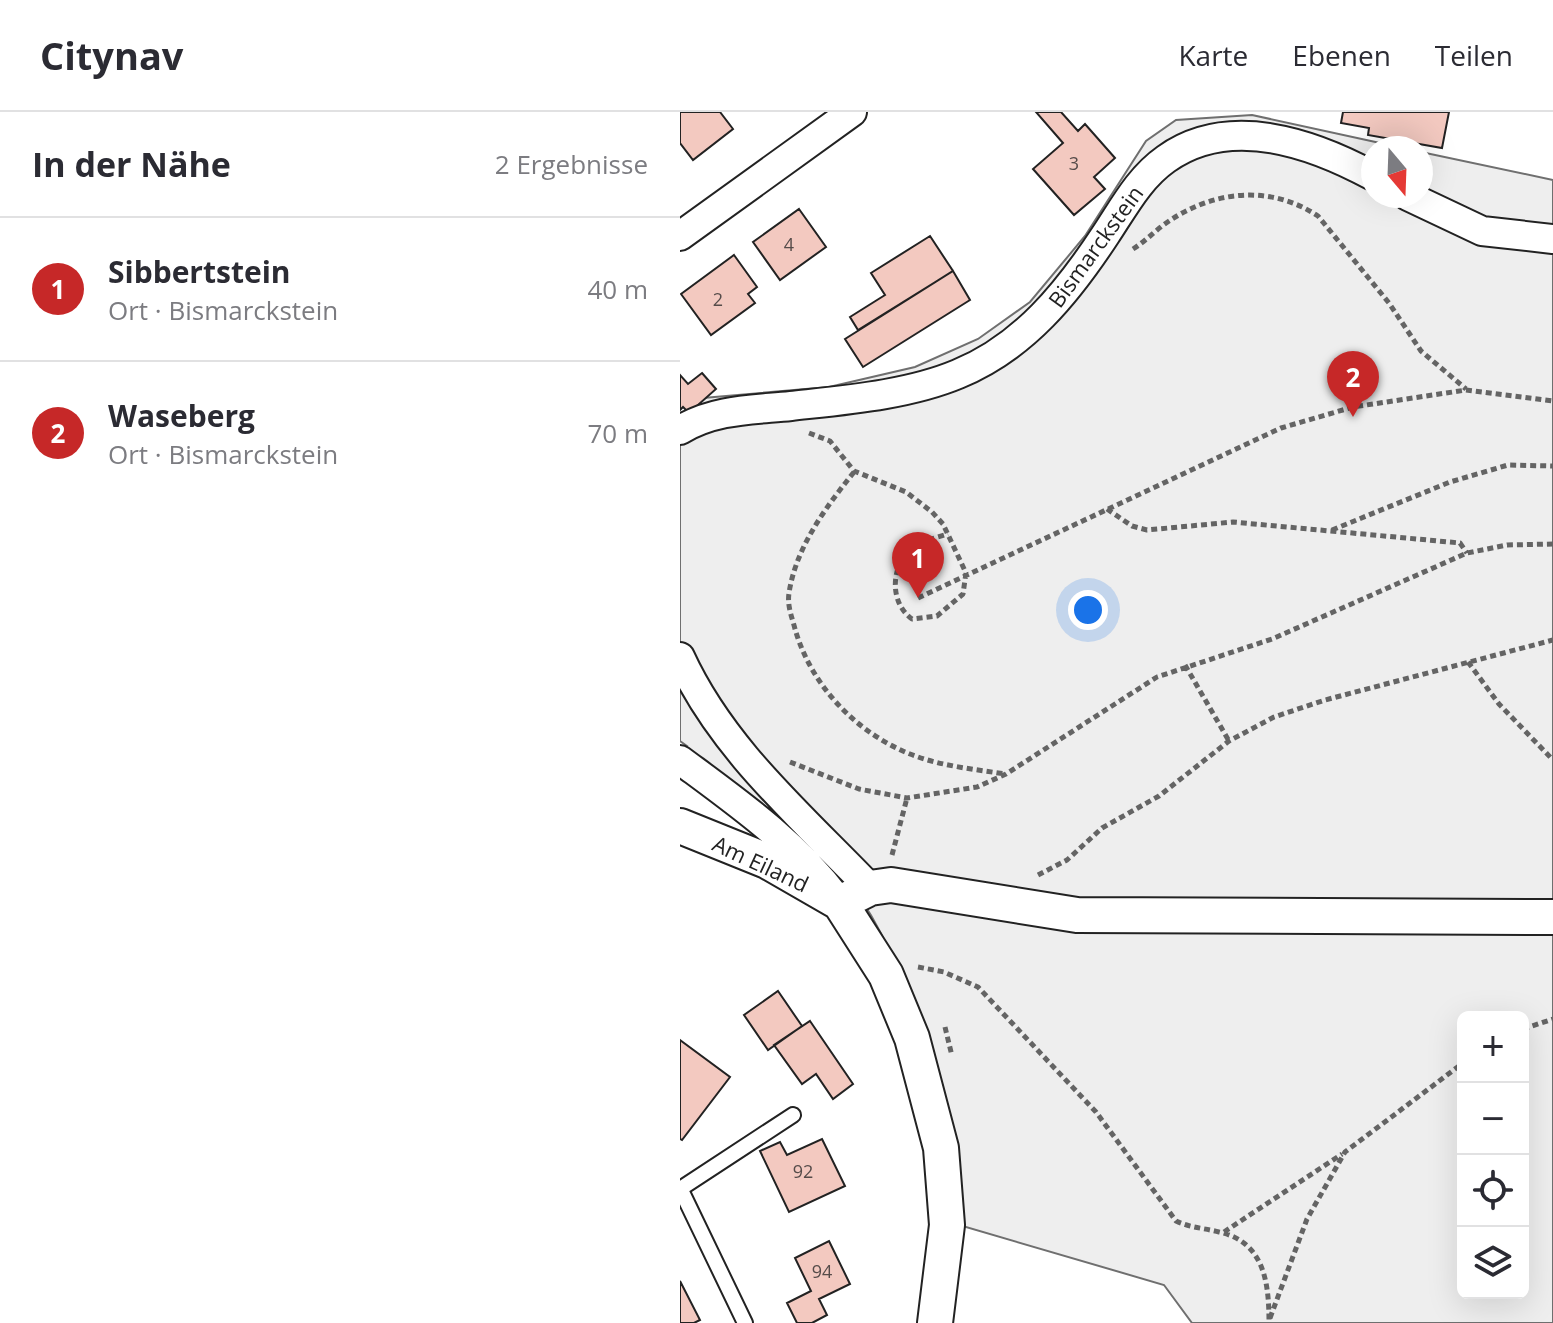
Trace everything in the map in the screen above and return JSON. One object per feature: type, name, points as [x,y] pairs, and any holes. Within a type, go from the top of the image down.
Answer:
[{"type":"street","points":[[680,236],[852,112]]},
{"type":"street","name":"Bismarckstein","points":[[680,430],[697,420],[728,411],[794,405],[914,387],[957,375],[1013,342],[1043,316],[1084,266],[1146,178],[1166,159],[1201,141],[1240,136],[1298,143],[1361,171]]},
{"type":"street","points":[[1433,208],[1482,231],[1553,239]]},
{"type":"street","points":[[680,657],[697,695],[725,736],[891,885],[1077,915],[1553,917]]},
{"type":"street","points":[[680,760],[761,820],[810,862],[886,975],[912,1038],[941,1148],[947,1225],[935,1323]]},
{"type":"street","name":"Am Eiland","points":[[680,826],[767,861],[840,903]]},
{"type":"street","points":[[840,903],[879,877]]},
{"type":"lane","points":[[745,1323],[680,1188],[793,1115]]},
{"type":"path","points":[[1084,266],[1116,260],[1164,225],[1210,200],[1257,194],[1281,199],[1318,216],[1389,303],[1421,351],[1466,390]]},
{"type":"path","points":[[918,598],[1281,428],[1353,407],[1466,390],[1553,401]]},
{"type":"path","points":[[794,405],[795,417],[803,430],[830,441],[854,471],[906,492],[932,512],[948,534],[966,573],[963,594],[937,616],[912,619],[898,604],[896,584],[908,552],[948,534]]},
{"type":"path","points":[[1331,530],[1508,465],[1553,466]]},
{"type":"path","points":[[854,471],[819,520],[801,553],[792,583],[789,608],[804,660],[838,704],[882,739],[909,754],[939,764],[1006,774]]},
{"type":"path","points":[[1107,509],[1132,526],[1147,530],[1233,522],[1460,543],[1467,553]]},
{"type":"path","points":[[788,761],[859,789],[907,798],[954,793],[1006,774],[1128,693],[1185,665],[1272,639],[1467,553],[1507,545],[1553,544]]},
{"type":"path","points":[[1031,877],[1051,871],[1102,828],[1159,796],[1229,741],[1274,717],[1325,700],[1553,640]]},
{"type":"path","points":[[1468,662],[1499,704],[1553,760]]},
{"type":"path","points":[[1185,665],[1229,741]]},
{"type":"path","points":[[879,877],[891,858],[907,798]]},
{"type":"path","points":[[913,967],[944,972],[978,987],[1096,1112],[1165,1210],[1190,1227],[1223,1232],[1245,1243],[1260,1260],[1268,1283],[1269,1323]]},
{"type":"path","points":[[1529,1027],[1553,1019]]},
{"type":"path","points":[[1223,1232],[1345,1152],[1457,1068]]},
{"type":"path","points":[[1269,1323],[1307,1219],[1345,1152]]},
{"type":"shaded area","points":[[1252,115],[1361,139],[1361,208],[1433,208],[1433,155],[1553,180],[1553,1323],[1192,1323],[1164,1285],[959,1225],[917,1030],[901,980],[881,934],[857,893],[809,846],[680,752],[687,746],[680,741],[680,415],[703,398],[829,387],[915,367],[978,339],[1030,302],[1085,236],[1146,141],[1176,120]]},
{"type":"building","points":[[680,112],[720,112],[733,129],[693,160],[680,143]]},
{"type":"building","points":[[1036,112],[1061,112],[1078,131],[1085,124],[1115,158],[1094,177],[1105,189],[1074,215],[1033,169],[1063,143]]},
{"type":"building","points":[[1343,112],[1449,112],[1442,148],[1433,146],[1433,136],[1374,136],[1368,135],[1369,128],[1341,123]]},
{"type":"building","points":[[799,209],[826,247],[780,280],[753,242]]},
{"type":"building","points":[[930,236],[953,271],[858,330],[850,317],[885,295],[871,273]]},
{"type":"building","points":[[734,255],[757,287],[748,294],[755,303],[711,335],[681,294]]},
{"type":"building","points":[[953,271],[970,300],[863,367],[845,339]]},
{"type":"building","points":[[702,373],[716,389],[689,413],[683,407],[680,410],[680,375],[688,384]]},
{"type":"building","points":[[778,991],[802,1026],[768,1050],[744,1015]]},
{"type":"building","points":[[810,1021],[853,1084],[833,1099],[816,1074],[802,1084],[774,1045]]},
{"type":"building","points":[[680,1040],[730,1077],[682,1140],[680,1139]]},
{"type":"building","points":[[822,1139],[845,1186],[789,1212],[760,1151],[780,1142],[787,1155]]},
{"type":"building","points":[[829,1241],[850,1284],[819,1299],[827,1315],[812,1323],[797,1323],[787,1303],[811,1291],[795,1258]]},
{"type":"building","points":[[680,1281],[700,1320],[694,1323],[680,1323]]},
{"type":"place","name":"Waseberg","points":[[1353,417]]},
{"type":"place","name":"Sibbertstein","points":[[918,598]]}]
